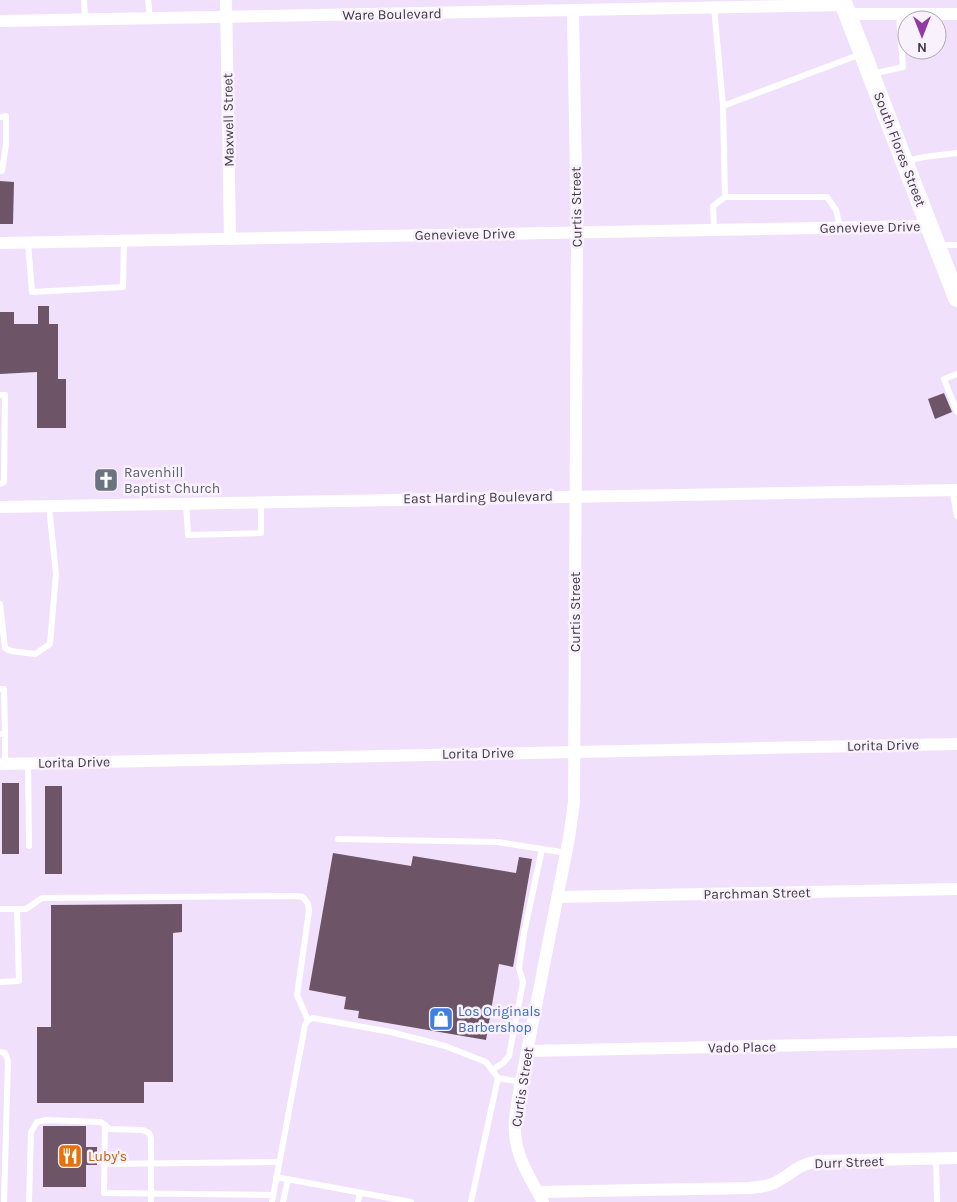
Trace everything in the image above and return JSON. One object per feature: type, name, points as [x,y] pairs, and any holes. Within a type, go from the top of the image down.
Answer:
[{"type":"main road","name":"South Flores Street","points":[[844,6],[957,298]]},
{"type":"street","name":"Maxwell Street","points":[[226,0],[230,239]]},
{"type":"street","name":"Ware Boulevard","points":[[0,21],[844,6],[897,14]]},
{"type":"street","name":"Curtis Street","points":[[541,1197],[523,1162],[516,1142],[515,1123],[521,1082],[558,897],[574,802],[577,232],[573,11]]},
{"type":"street","name":"Genevieve Drive","points":[[0,243],[930,226]]},
{"type":"street","name":"East Harding Boulevard","points":[[0,507],[576,495],[955,490]]},
{"type":"street","name":"Lorita Drive","points":[[3,764],[957,744]]},
{"type":"street","name":"Parchman Street","points":[[558,897],[957,889]]},
{"type":"street","name":"Vado Place","points":[[528,1051],[957,1042]]},
{"type":"street","name":"Durr Street","points":[[541,1197],[749,1188],[766,1186],[777,1182],[805,1164],[957,1158]]},
{"type":"lane","points":[[84,0],[85,19]]},
{"type":"lane","points":[[148,0],[150,18]]},
{"type":"lane","points":[[714,8],[723,106],[725,197]]},
{"type":"lane","points":[[723,106],[862,53]]},
{"type":"lane","points":[[871,75],[903,66],[903,60]]},
{"type":"lane","points":[[0,117],[6,116],[2,171],[0,171]]},
{"type":"lane","points":[[905,162],[924,157],[957,153]]},
{"type":"lane","points":[[714,229],[713,206],[725,197],[827,196],[836,210],[840,227]]},
{"type":"lane","points":[[28,243],[32,292],[124,287],[124,241]]},
{"type":"lane","points":[[937,245],[957,245]]},
{"type":"lane","points":[[957,374],[944,379],[957,412]]},
{"type":"lane","points":[[0,396],[5,396],[4,482],[0,484]]},
{"type":"lane","points":[[955,490],[957,516]]},
{"type":"lane","points":[[186,503],[188,535],[261,533],[261,502]]},
{"type":"lane","points":[[0,604],[2,648],[35,654],[50,644],[56,574],[49,506]]},
{"type":"lane","points":[[0,689],[4,689],[3,764]]},
{"type":"lane","points":[[28,763],[29,846]]},
{"type":"lane","points":[[338,840],[498,842],[566,853]]},
{"type":"lane","points":[[492,1070],[509,1056],[523,982],[519,968],[524,933],[542,849]]},
{"type":"lane","points":[[0,909],[26,909],[42,898],[303,897],[308,904],[309,911],[297,995],[308,1020]]},
{"type":"lane","points":[[0,982],[19,982],[17,909]]},
{"type":"lane","points":[[272,1202],[305,1025],[308,1020],[314,1018],[419,1039],[473,1056],[486,1062],[498,1078],[521,1082]]},
{"type":"lane","points":[[0,1052],[6,1053],[8,1061],[2,1178],[4,1202]]},
{"type":"lane","points":[[472,1202],[498,1078]]},
{"type":"lane","points":[[29,1202],[31,1132],[37,1122],[46,1120],[101,1122],[110,1129],[143,1130],[149,1133],[151,1138],[151,1202]]},
{"type":"lane","points":[[105,1125],[104,1193],[151,1192],[273,1195]]},
{"type":"lane","points":[[936,1158],[937,1202]]},
{"type":"lane","points":[[104,1164],[278,1162]]},
{"type":"lane","points":[[276,1177],[387,1200],[411,1202]]},
{"type":"lane","points":[[283,1202],[288,1179]]},
{"type":"lane","points":[[358,1202],[360,1193]]},
{"type":"building","points":[[0,181],[14,182],[13,224],[0,224]]},
{"type":"building","points":[[38,306],[49,306],[49,324],[58,324],[58,379],[66,379],[66,428],[37,428],[37,372],[0,374],[0,312],[14,312],[14,324],[38,324]]},
{"type":"building","points":[[944,393],[952,412],[935,419],[928,399]]},
{"type":"building","points":[[2,783],[19,783],[19,854],[2,854]]},
{"type":"building","points":[[45,786],[62,786],[62,874],[45,874]]},
{"type":"building","points":[[333,853],[411,866],[413,856],[516,873],[519,857],[532,859],[513,967],[499,964],[486,1040],[358,1018],[359,1011],[344,1009],[346,997],[309,990]]},
{"type":"building","points":[[182,904],[182,932],[173,933],[173,1082],[144,1082],[144,1103],[37,1103],[37,1027],[51,1027],[51,905]]},
{"type":"building","name":"Luby's","points":[[43,1126],[86,1126],[86,1147],[97,1147],[97,1165],[86,1165],[86,1187],[43,1187]]},
{"type":"place","name":"Ravenhill Baptist Church","points":[[106,480]]},
{"type":"place","name":"Los Originals Barbershop","points":[[441,1019]]},
{"type":"place","name":"Luby's","points":[[70,1156]]}]
